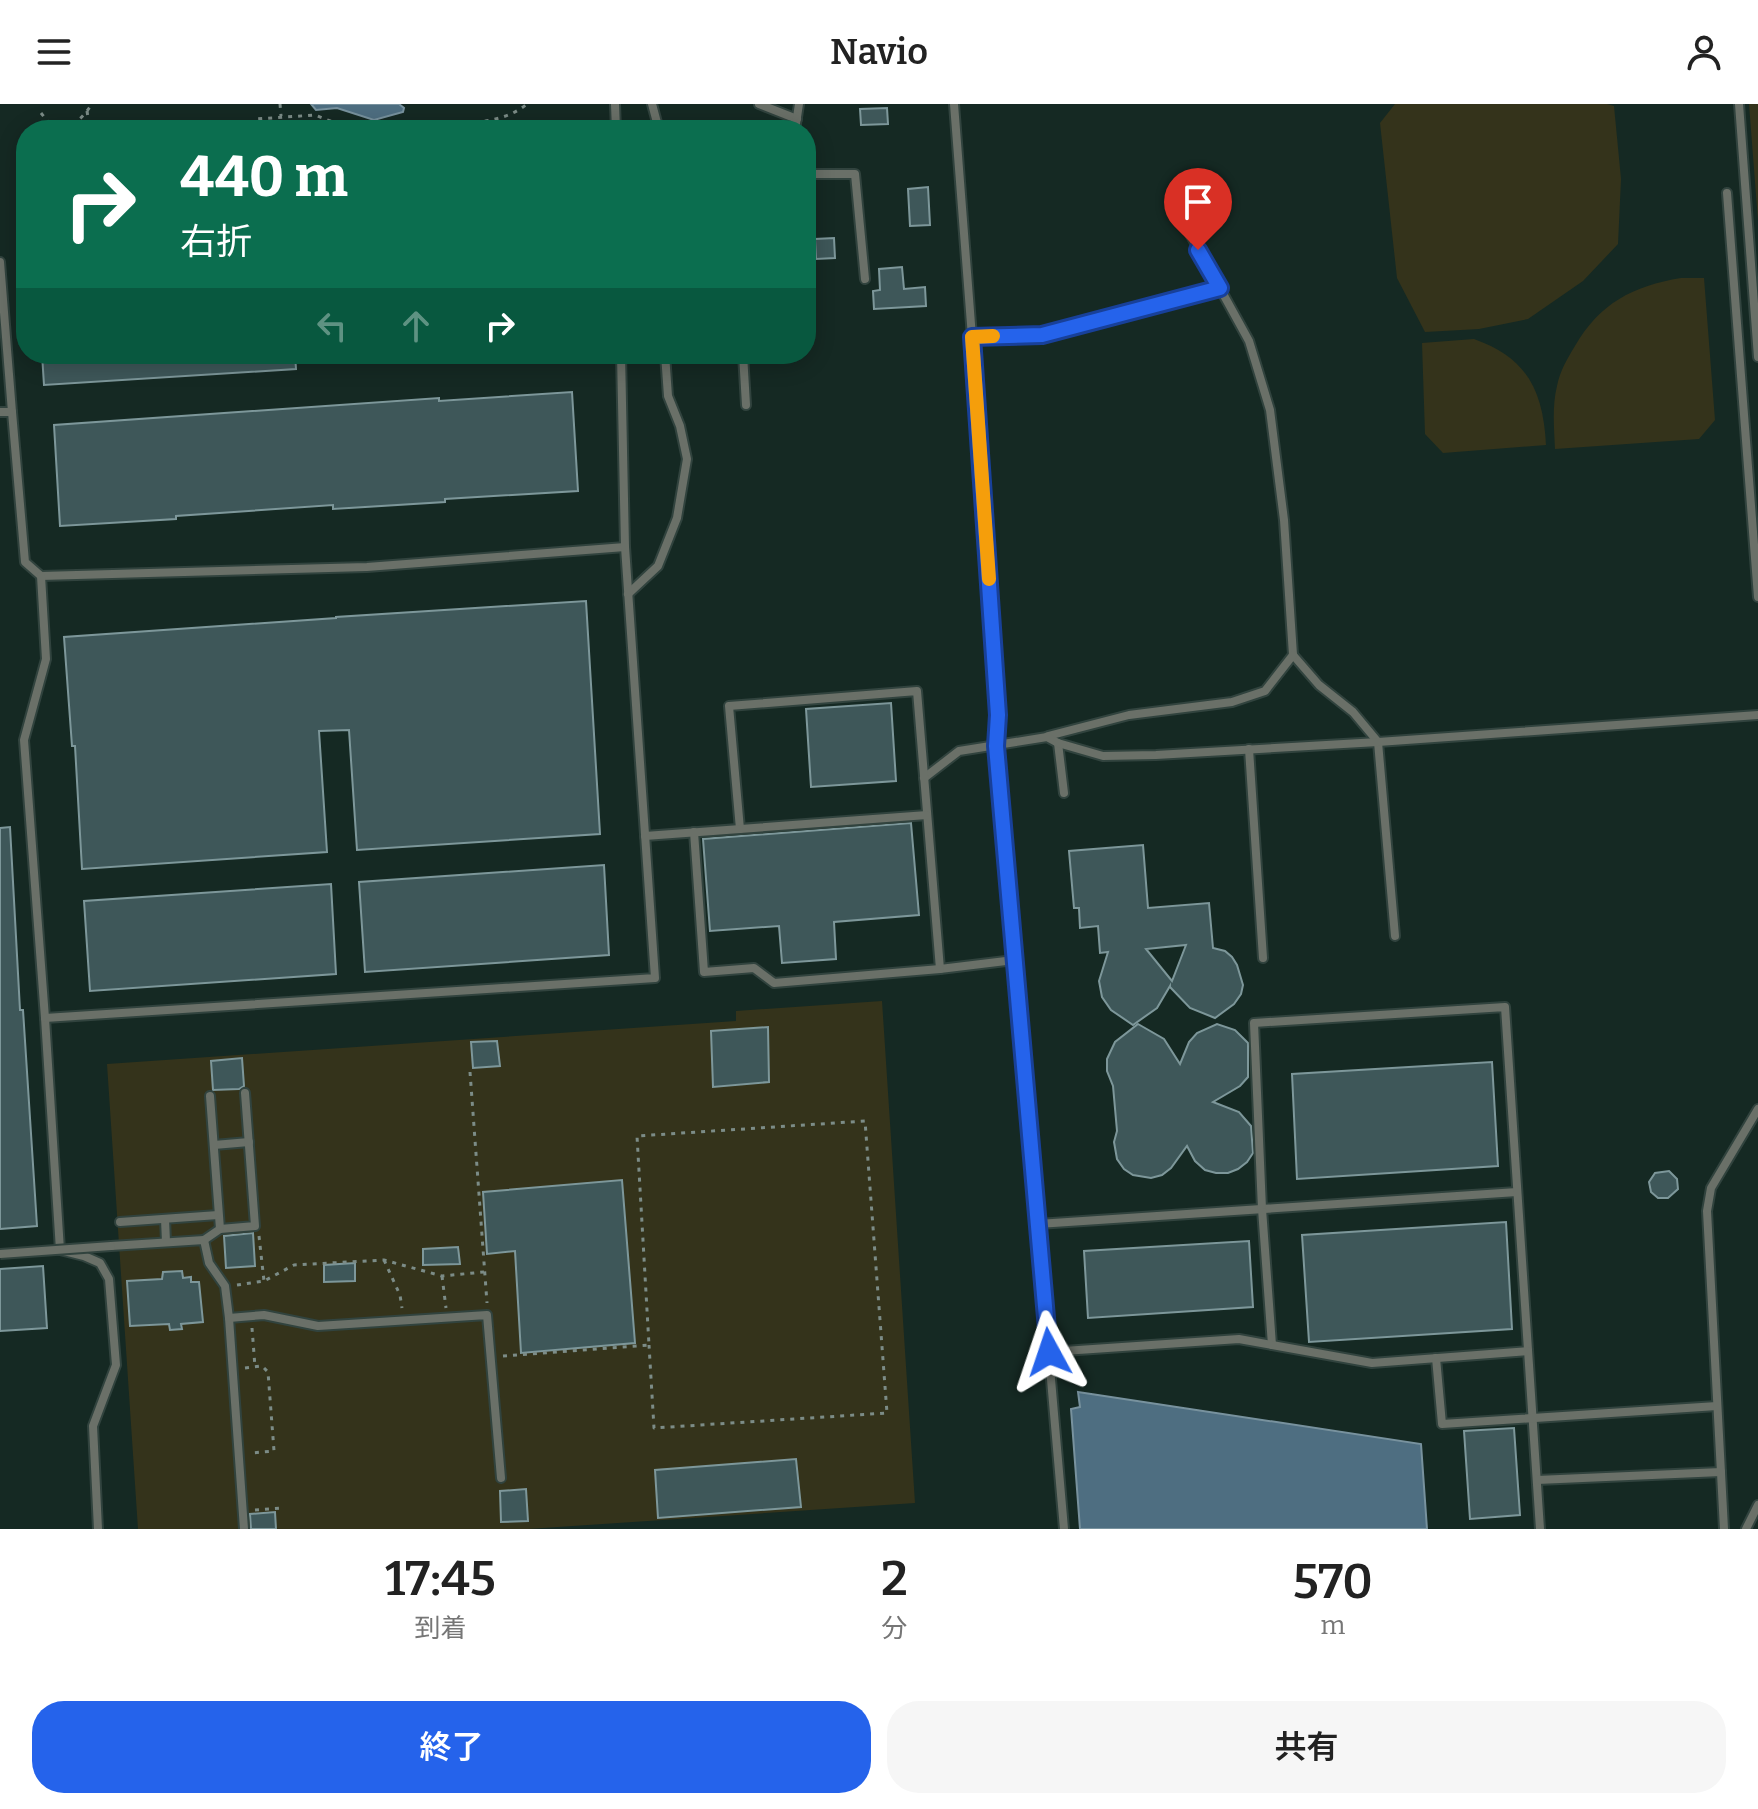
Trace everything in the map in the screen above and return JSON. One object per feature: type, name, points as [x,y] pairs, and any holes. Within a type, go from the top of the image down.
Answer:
[{"type":"lane","points":[[759,104],[797,119],[799,104]]},
{"type":"lane","points":[[954,104],[998,715],[996,746],[1064,1529]]},
{"type":"lane","points":[[1739,104],[1758,357]]},
{"type":"lane","points":[[816,174],[855,174],[865,279]]},
{"type":"lane","points":[[1727,193],[1758,597]]},
{"type":"lane","points":[[1188,230],[1249,341],[1270,410],[1284,520],[1293,655],[1319,685],[1353,712],[1378,742],[1395,936]]},
{"type":"lane","points":[[0,262],[25,562],[41,576],[367,567],[625,547]]},
{"type":"lane","points":[[972,337],[1042,335],[1220,288]]},
{"type":"lane","points":[[45,1018],[655,978],[625,547],[621,364]]},
{"type":"lane","points":[[628,594],[658,566],[677,518],[687,459],[680,426],[668,396],[666,364]]},
{"type":"lane","points":[[744,364],[746,405]]},
{"type":"lane","points":[[0,412],[12,412]]},
{"type":"lane","points":[[41,576],[46,659],[24,740],[60,1250],[100,1263],[109,1279],[116,1365],[93,1426],[98,1529]]},
{"type":"lane","points":[[924,778],[959,751],[1047,737],[1129,715],[1243,699],[1265,691],[1293,655]]},
{"type":"lane","points":[[740,829],[729,706],[917,691],[940,969]]},
{"type":"lane","points":[[1047,737],[1103,756],[1156,755],[1758,715]]},
{"type":"lane","points":[[1058,743],[1064,793]]},
{"type":"lane","points":[[1249,749],[1263,958]]},
{"type":"lane","points":[[645,836],[927,815]]},
{"type":"lane","points":[[694,832],[704,972],[754,968],[774,983],[1014,960]]},
{"type":"lane","points":[[1272,1345],[1254,1023],[1505,1007],[1540,1529]]},
{"type":"lane","points":[[0,1254],[204,1240],[220,1229],[255,1226],[245,1093]]},
{"type":"lane","points":[[210,1096],[220,1229]]},
{"type":"lane","points":[[1724,1529],[1707,1211],[1711,1188],[1758,1109]]},
{"type":"lane","points":[[214,1145],[249,1142]]},
{"type":"lane","points":[[1038,1224],[1517,1192]]},
{"type":"lane","points":[[120,1222],[218,1215]]},
{"type":"lane","points":[[165,1219],[166,1242]]},
{"type":"lane","points":[[204,1240],[209,1263],[225,1286],[244,1529]]},
{"type":"lane","points":[[229,1318],[264,1315],[318,1326],[487,1315],[501,1478]]},
{"type":"lane","points":[[1049,1352],[1239,1339],[1372,1363],[1528,1351]]},
{"type":"lane","points":[[1436,1358],[1442,1424],[1717,1406]]},
{"type":"lane","points":[[1537,1480],[1721,1472]]},
{"type":"lane","points":[[1746,1529],[1758,1505]]},
{"type":"path","points":[[78,120],[92,104]]},
{"type":"path","points":[[280,104],[281,117]]},
{"type":"path","points":[[490,120],[517,112],[527,104]]},
{"type":"path","points":[[87,111],[88,120]]},
{"type":"path","points":[[41,113],[47,120]]},
{"type":"path","points":[[255,120],[315,115],[328,120]]},
{"type":"path","points":[[470,1072],[487,1315]]},
{"type":"path","points":[[865,1121],[887,1413],[654,1428],[649,1345],[637,1136],[865,1121]]},
{"type":"path","points":[[255,1226],[259,1234],[264,1281]]},
{"type":"path","points":[[225,1286],[264,1281],[294,1265],[384,1260],[442,1276],[484,1272]]},
{"type":"path","points":[[384,1260],[400,1295],[403,1320]]},
{"type":"path","points":[[442,1276],[447,1317]]},
{"type":"path","points":[[251,1316],[255,1367]]},
{"type":"path","points":[[491,1357],[649,1345]]},
{"type":"path","points":[[233,1370],[262,1366],[268,1372],[274,1451],[239,1453]]},
{"type":"path","points":[[243,1511],[283,1508]]},
{"type":"shaded area","points":[[1395,104],[1614,106],[1621,179],[1618,244],[1583,281],[1528,319],[1479,329],[1425,332],[1397,278],[1380,123]]},
{"type":"shaded area","points":[[1749,104],[1758,104],[1758,221]]},
{"type":"shaded area","points":[[1681,278],[1704,278],[1715,420],[1699,439],[1555,449],[1554,409],[1558,381],[1585,331],[1595,318],[1619,299],[1648,286]]},
{"type":"shaded area","points":[[1474,339],[1507,356],[1529,378],[1541,408],[1546,445],[1443,453],[1425,434],[1422,343]]},
{"type":"shaded area","points":[[882,1001],[915,1503],[528,1529],[138,1529],[107,1064],[736,1021],[736,1011]]},
{"type":"water","points":[[311,104],[399,104],[404,108],[403,112],[374,120],[337,108],[316,110]]},
{"type":"water","points":[[1078,1392],[1421,1444],[1427,1529],[1080,1529],[1071,1409],[1080,1407]]},
{"type":"building","points":[[887,108],[888,124],[861,125],[860,109]]},
{"type":"building","points":[[928,187],[930,225],[910,226],[908,189]]},
{"type":"building","points":[[834,238],[835,258],[816,259],[816,239]]},
{"type":"building","points":[[902,267],[904,289],[925,287],[926,306],[874,309],[873,291],[880,290],[879,269]]},
{"type":"building","points":[[43,364],[296,364],[296,369],[44,385]]},
{"type":"building","points":[[572,392],[578,491],[333,509],[333,505],[60,526],[54,425],[439,398],[439,401]]},
{"type":"building","points":[[586,601],[600,834],[357,850],[349,730],[319,731],[327,852],[82,869],[75,746],[72,746],[64,637]]},
{"type":"building","points":[[891,703],[896,781],[811,787],[806,709]]},
{"type":"building","points":[[911,823],[919,915],[834,922],[836,959],[782,963],[779,926],[710,931],[703,839]]},
{"type":"building","points":[[10,827],[37,1226],[0,1229],[0,828]]},
{"type":"building","points":[[1143,845],[1148,908],[1209,903],[1213,948],[1225,951],[1232,957],[1243,985],[1234,1004],[1215,1018],[1190,1008],[1170,986],[1157,1008],[1133,1025],[1111,1010],[1102,997],[1099,981],[1108,952],[1100,953],[1098,926],[1080,928],[1079,908],[1074,908],[1069,851]],"holes":[[[1186,945],[1172,981],[1146,949]]]},
{"type":"building","points":[[604,865],[609,955],[365,972],[359,882]]},
{"type":"building","points":[[331,884],[336,974],[90,991],[84,901]]},
{"type":"building","points":[[1138,1024],[1164,1039],[1180,1064],[1189,1042],[1197,1033],[1217,1024],[1235,1030],[1248,1043],[1248,1077],[1240,1086],[1213,1102],[1239,1112],[1251,1126],[1253,1153],[1238,1169],[1228,1173],[1205,1170],[1195,1161],[1187,1146],[1171,1168],[1151,1178],[1133,1175],[1117,1159],[1113,1086],[1107,1071],[1107,1059],[1115,1042]]},
{"type":"building","points":[[768,1027],[769,1082],[713,1087],[711,1031]]},
{"type":"building","points":[[497,1041],[500,1066],[473,1068],[471,1042]]},
{"type":"building","points":[[242,1058],[244,1086],[213,1090],[211,1061]]},
{"type":"building","points":[[1492,1062],[1498,1166],[1297,1179],[1292,1074]]},
{"type":"building","points":[[1669,1171],[1677,1179],[1678,1189],[1668,1198],[1658,1198],[1651,1192],[1649,1182],[1655,1173]]},
{"type":"building","points":[[622,1180],[635,1343],[521,1353],[515,1251],[487,1254],[483,1192]]},
{"type":"building","points":[[1506,1222],[1512,1329],[1309,1342],[1302,1235]]},
{"type":"building","points":[[253,1233],[255,1266],[226,1268],[224,1236]]},
{"type":"building","points":[[1249,1241],[1253,1307],[1088,1318],[1084,1251]]},
{"type":"building","points":[[458,1247],[460,1264],[423,1265],[423,1249]]},
{"type":"building","points":[[355,1263],[355,1281],[324,1282],[324,1265]]},
{"type":"building","points":[[43,1266],[47,1328],[0,1331],[0,1269]]},
{"type":"building","points":[[182,1271],[183,1278],[191,1277],[191,1282],[199,1282],[203,1322],[181,1324],[182,1329],[170,1330],[169,1324],[130,1326],[127,1281],[162,1279],[163,1272]]},
{"type":"building","points":[[1514,1428],[1520,1515],[1470,1519],[1464,1431]]},
{"type":"building","points":[[796,1459],[801,1507],[658,1518],[655,1470]]},
{"type":"building","points":[[526,1489],[528,1521],[501,1522],[500,1491]]},
{"type":"building","points":[[275,1512],[276,1529],[251,1529],[250,1514]]},
{"type":"slow traffic","points":[[989,579],[972,337],[993,336]]},
{"type":"route","points":[[1049,1352],[996,746],[998,715],[972,337],[1042,335],[1220,288],[1198,250]]}]
